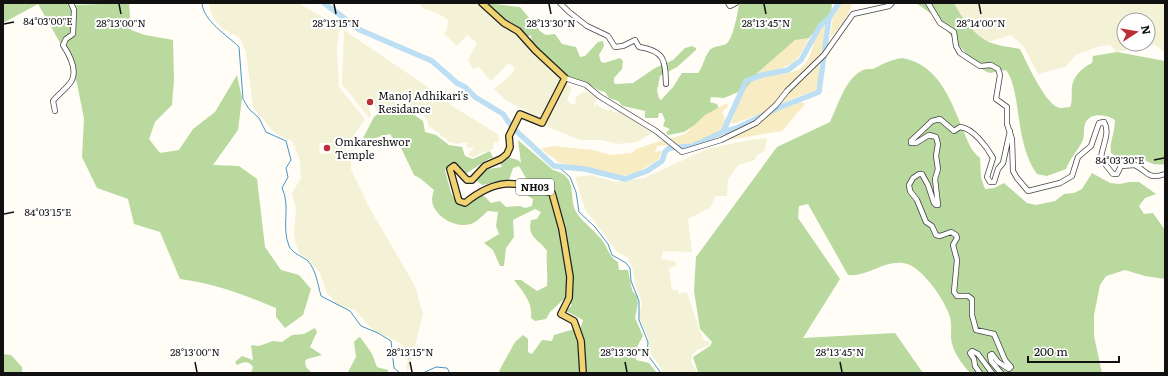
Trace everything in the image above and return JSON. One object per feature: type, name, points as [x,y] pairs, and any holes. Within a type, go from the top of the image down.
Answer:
[{"type":"main road","points":[[482,3],[504,23],[518,31],[535,50],[565,78]]},
{"type":"main road","name":"NH03","points":[[565,78],[542,123],[520,114],[519,115],[509,134],[510,147],[507,154],[501,159],[485,166],[472,180],[467,180],[454,166],[450,169],[459,201],[465,203],[474,196],[497,184],[533,186],[552,192],[562,229],[570,276],[569,298],[561,314],[574,321],[581,341],[583,373]]},
{"type":"street","points":[[54,111],[53,101],[72,80],[72,65],[69,53],[63,45],[66,39],[73,34],[74,10],[71,3]]},
{"type":"street","points":[[560,3],[587,26],[608,36],[615,47],[623,46],[635,40],[639,47],[655,50],[660,55],[665,66],[666,84]]},
{"type":"street","points":[[728,3],[730,6],[736,3]]},
{"type":"street","points":[[565,78],[586,85],[599,96],[656,132],[682,152],[689,151],[721,140],[756,123],[776,105],[787,91],[804,77],[827,51],[853,14],[889,6],[892,3]]},
{"type":"street","points":[[928,3],[940,23],[954,32],[956,46],[960,53],[980,66],[991,65],[998,69],[1000,75],[996,99],[1007,107],[1007,124],[1012,139],[1013,171],[1028,191],[1060,183],[1072,176],[1078,157],[1092,146],[1095,130],[1099,123],[1104,122],[1106,125],[1104,146],[1100,159],[1113,174],[1117,174],[1121,166],[1135,165],[1148,175],[1158,177],[1165,174]]},
{"type":"street","points":[[1001,373],[991,361],[990,355],[992,354],[998,362],[1009,369],[1011,367],[1005,360],[994,334],[976,330],[972,314],[972,299],[968,296],[958,296],[954,292],[957,260],[953,245],[957,238],[956,235],[951,232],[940,236],[936,235],[932,226],[926,222],[917,200],[910,191],[909,185],[913,178],[919,174],[922,174],[928,185],[934,203],[938,205],[936,179],[939,165],[936,156],[938,140],[936,137],[929,135],[916,143],[911,143],[911,141],[932,121],[940,119],[954,131],[960,127],[966,128],[985,146],[992,158],[986,177],[990,182],[994,182],[998,169],[1004,163],[1010,132]]},
{"type":"street","points":[[980,373],[975,366],[974,359],[971,356],[970,353],[972,351],[978,354],[992,373]]},
{"type":"shaded area","points":[[209,3],[298,3],[340,28],[337,47],[339,87],[365,119],[349,143],[319,143],[320,154],[332,153],[331,144],[344,146],[351,159],[351,169],[368,205],[415,286],[423,314],[408,373],[406,368],[409,353],[399,342],[374,331],[355,310],[340,306],[327,293],[320,273],[308,259],[300,254],[296,245],[294,232],[296,209],[292,193],[301,178],[300,161],[292,141],[281,137],[272,130],[253,107],[246,52],[239,37],[222,28],[216,22],[211,13]]},
{"type":"shaded area","points":[[418,3],[477,3],[491,18],[518,33],[561,77],[540,118],[507,101],[494,89],[511,75],[515,68],[509,63],[491,81],[479,67],[473,69],[468,60],[477,43],[467,35],[457,46],[444,34],[447,29],[448,20],[439,14],[423,8]]},
{"type":"shaded area","points":[[944,3],[1165,3],[1165,53],[1156,46],[1156,12],[1116,12],[1116,51],[1110,45],[1097,47],[1076,55],[1065,67],[1038,74],[1024,47],[1011,35],[991,41],[979,41]]},
{"type":"shaded area","points":[[344,30],[425,85],[454,107],[496,133],[499,136],[499,140],[497,143],[494,142],[493,149],[472,157],[468,155],[474,147],[468,148],[466,146],[469,142],[457,144],[449,142],[446,138],[442,137],[439,133],[428,126],[427,120],[418,109],[408,106],[387,107],[376,111],[373,98],[366,98],[371,115],[369,118],[342,84]]},
{"type":"shaded area","points":[[564,83],[572,87],[567,100],[570,103],[575,105],[576,97],[581,93],[587,92],[593,95],[596,99],[594,107],[597,104],[601,108],[609,111],[611,109],[614,113],[618,111],[652,133],[637,142],[618,144],[600,140],[580,140],[548,127],[543,124]]},
{"type":"shaded area","points":[[767,138],[765,151],[757,155],[755,160],[738,165],[728,180],[727,196],[715,196],[711,207],[688,219],[692,252],[663,251],[661,259],[675,261],[676,266],[669,268],[672,290],[678,290],[679,294],[687,292],[699,329],[705,341],[709,341],[709,345],[697,350],[692,355],[691,363],[698,373],[664,373],[649,351],[649,341],[639,316],[642,302],[636,287],[632,267],[627,257],[617,252],[585,209],[575,177],[592,175],[615,182],[644,178],[707,149]]},
{"type":"green space","points":[[3,3],[73,3],[74,5],[129,3],[131,30],[145,35],[173,40],[174,80],[172,105],[155,122],[149,139],[160,153],[179,150],[193,129],[215,112],[237,75],[242,98],[238,130],[213,165],[239,166],[257,179],[265,247],[281,270],[299,275],[311,289],[303,315],[285,328],[276,317],[276,308],[229,290],[205,283],[180,279],[160,232],[134,224],[128,199],[97,188],[82,157],[84,119],[77,83],[63,48],[38,4],[3,23]]},
{"type":"green space","points":[[485,3],[520,7],[541,32],[546,35],[555,34],[562,44],[576,47],[580,57],[585,56],[598,42],[603,41],[604,46],[599,55],[601,62],[604,63],[620,58],[623,61],[622,69],[614,78],[614,83],[616,84],[633,83],[655,68],[673,60],[685,48],[692,46],[696,48],[696,50],[677,67],[660,76],[657,91],[661,100],[673,87],[682,73],[698,73],[709,51],[715,47],[726,44],[729,41],[735,25],[739,3],[832,4],[829,19],[816,36],[811,35],[809,38],[791,48],[761,79],[743,94],[738,92],[724,98],[711,97],[710,102],[717,104],[719,109],[684,132],[668,135],[666,133],[670,129],[663,126],[665,120],[662,113],[659,113],[658,118],[645,118],[645,111],[623,106],[618,101],[609,98],[605,92],[567,77],[535,49],[532,45],[531,35],[527,37]]},
{"type":"green space","points":[[916,3],[954,3],[968,25],[983,39],[996,44],[1020,49],[1041,90],[1052,103],[1059,108],[1070,107],[1074,79],[1082,69],[1092,63],[1093,56],[1117,52],[1165,61],[1165,164],[1152,164],[1141,157],[1120,159],[1111,153],[1115,120],[1107,116],[1098,115],[1090,117],[1087,120],[1084,126],[1083,140],[1066,169],[1047,176],[1037,174],[1025,148],[1020,128],[1014,88],[1010,76],[1006,70],[990,73],[985,71],[972,60],[933,15]]},
{"type":"green space","points":[[902,58],[925,68],[942,85],[970,145],[980,158],[981,178],[985,189],[994,188],[1004,183],[1027,203],[1036,205],[1055,201],[1064,194],[1074,193],[1082,189],[1092,173],[1110,183],[1120,184],[1139,182],[1156,194],[1145,198],[1139,206],[1144,214],[1153,213],[1165,230],[1165,279],[1145,276],[1125,270],[1106,276],[1100,285],[1094,315],[1094,336],[1102,373],[970,373],[953,348],[951,338],[951,320],[946,307],[937,291],[924,276],[910,265],[903,263],[889,264],[862,274],[848,275],[808,204],[799,206],[798,218],[840,279],[803,338],[895,333],[923,373],[698,372],[693,357],[710,346],[712,342],[700,329],[694,291],[696,257],[777,147],[830,122],[847,86],[851,79],[857,74],[865,69],[874,69],[888,62]]},
{"type":"green space","points":[[404,108],[423,121],[425,132],[436,135],[449,145],[462,147],[465,156],[473,159],[490,151],[493,158],[490,158],[464,175],[457,165],[452,163],[445,170],[451,193],[458,205],[465,206],[483,195],[491,203],[500,201],[506,207],[520,206],[525,208],[532,206],[533,199],[528,196],[527,188],[534,190],[538,185],[527,180],[519,166],[513,168],[509,180],[482,185],[475,179],[488,169],[502,167],[500,163],[507,157],[518,160],[521,163],[518,140],[553,170],[562,173],[567,178],[572,189],[573,202],[578,215],[602,240],[611,255],[618,262],[619,270],[628,270],[632,290],[637,297],[638,303],[635,318],[643,336],[637,347],[636,360],[649,363],[657,373],[498,373],[515,342],[523,335],[528,339],[528,352],[532,354],[542,340],[552,341],[554,335],[581,327],[583,320],[566,311],[572,305],[565,298],[550,312],[546,319],[535,321],[531,318],[527,298],[514,280],[521,280],[537,291],[547,286],[547,251],[534,237],[530,226],[531,220],[537,219],[541,212],[535,209],[513,220],[514,237],[506,248],[504,266],[500,266],[493,250],[484,243],[499,234],[496,226],[498,212],[488,211],[476,221],[465,225],[459,225],[446,220],[436,211],[433,206],[432,199],[434,190],[414,175],[402,150],[390,134],[361,142],[374,117],[382,110]]},
{"type":"green space","points":[[315,328],[317,332],[310,347],[322,355],[307,359],[305,361],[306,367],[312,373],[248,373],[252,371],[253,367],[249,363],[246,362],[237,365],[235,362],[242,356],[253,360],[251,345],[259,346],[273,341],[282,342],[292,335],[304,334]]},
{"type":"green space","points":[[359,337],[372,354],[377,367],[388,370],[388,373],[341,373],[348,372],[356,357],[354,342]]},
{"type":"green space","points":[[3,354],[11,355],[22,367],[22,373],[3,373]]},
{"type":"sand","points":[[842,3],[852,3],[851,8],[846,18],[830,38],[833,17]]},
{"type":"sand","points":[[825,26],[825,38],[818,64],[820,73],[817,91],[795,98],[753,117],[731,124],[741,97],[748,85],[761,76],[777,75],[796,71],[801,68],[809,58],[817,36]]},
{"type":"sand","points":[[809,38],[800,55],[794,61],[782,68],[756,74],[795,40]]},
{"type":"sand","points":[[801,102],[805,104],[782,131],[728,140],[761,118]]},
{"type":"sand","points":[[727,103],[728,107],[722,112],[726,122],[719,134],[711,142],[657,146],[655,152],[662,151],[658,160],[638,172],[624,176],[560,163],[541,149],[552,146],[593,150],[611,155],[632,153],[636,149],[685,134],[705,115]]},
{"type":"waterway","points":[[202,3],[203,10],[211,22],[239,47],[243,99],[249,109],[259,118],[266,132],[286,141],[291,160],[286,168],[288,177],[282,188],[286,202],[286,231],[289,246],[295,253],[308,261],[311,265],[321,296],[350,311],[361,326],[378,333],[391,341],[394,368],[400,373]]},
{"type":"waterway","points":[[324,3],[360,30],[432,61],[457,83],[465,87],[475,97],[503,114],[512,127],[554,166],[585,169],[625,179],[647,171],[662,161],[665,152],[669,148],[693,146],[723,132],[746,81],[762,75],[788,70],[801,60],[820,26],[829,18],[839,3]]},
{"type":"waterway","points":[[723,132],[737,128],[778,108],[819,92],[829,18]]},
{"type":"waterway","points":[[554,166],[561,169],[570,177],[576,192],[579,212],[595,227],[608,244],[612,255],[626,263],[630,268],[631,281],[639,301],[639,320],[648,342],[647,354],[661,373]]},
{"type":"waterway","points":[[423,373],[436,367],[447,368],[450,373]]},
{"type":"place","name":"Manoj Adhikari's Residance","points":[[370,102]]},
{"type":"place","name":"Omkareshwor Temple","points":[[327,148]]}]
